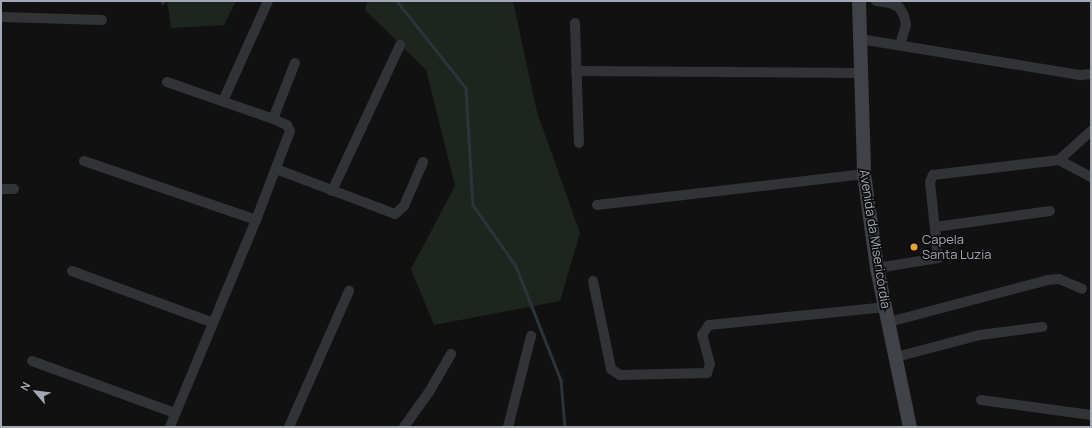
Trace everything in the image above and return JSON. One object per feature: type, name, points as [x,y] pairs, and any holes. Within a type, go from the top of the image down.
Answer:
[{"type":"street","points":[[223,101],[268,1]]},
{"type":"street","name":"Avenida da Misericórdia","points":[[859,1],[864,174],[877,268],[910,427]]},
{"type":"street","points":[[876,1],[890,3],[899,7],[904,16],[906,25],[900,45]]},
{"type":"street","points":[[1,17],[102,20]]},
{"type":"street","points":[[575,23],[579,143]]},
{"type":"street","points":[[860,39],[1082,75],[1091,74]]},
{"type":"street","points":[[332,191],[400,45]]},
{"type":"street","points":[[273,119],[295,63]]},
{"type":"street","points":[[576,71],[861,73]]},
{"type":"street","points":[[167,82],[273,119],[287,126],[290,131],[256,220],[170,427]]},
{"type":"street","points":[[1059,160],[1091,131]]},
{"type":"street","points":[[84,160],[256,220]]},
{"type":"street","points":[[877,268],[936,260],[939,255],[930,182],[933,175],[1059,160],[1091,177]]},
{"type":"street","points":[[276,168],[332,191],[398,214],[404,206],[423,162]]},
{"type":"street","points":[[597,206],[864,174]]},
{"type":"street","points":[[1,189],[14,189]]},
{"type":"street","points":[[935,227],[1050,211]]},
{"type":"street","points":[[72,271],[214,323]]},
{"type":"street","points":[[889,322],[1048,280],[1059,279],[1082,289]]},
{"type":"street","points":[[593,280],[611,369],[620,375],[707,373],[710,364],[702,335],[709,325],[885,307]]},
{"type":"street","points":[[289,427],[348,291]]},
{"type":"street","points":[[896,357],[980,335],[1042,327]]},
{"type":"street","points":[[508,427],[531,336]]},
{"type":"street","points":[[404,427],[429,392],[451,354]]},
{"type":"street","points":[[32,361],[175,413]]},
{"type":"street","points":[[981,400],[1091,415]]},
{"type":"shaded area","points":[[167,1],[236,1],[224,25],[171,28]]},
{"type":"shaded area","points":[[367,1],[513,1],[537,112],[580,233],[560,301],[434,325],[411,269],[455,186],[426,70],[365,10]]},
{"type":"waterway","points":[[397,1],[466,88],[473,205],[516,266],[561,380],[565,427]]},
{"type":"place","name":"Capela Santa Luzia","points":[[914,247]]}]
